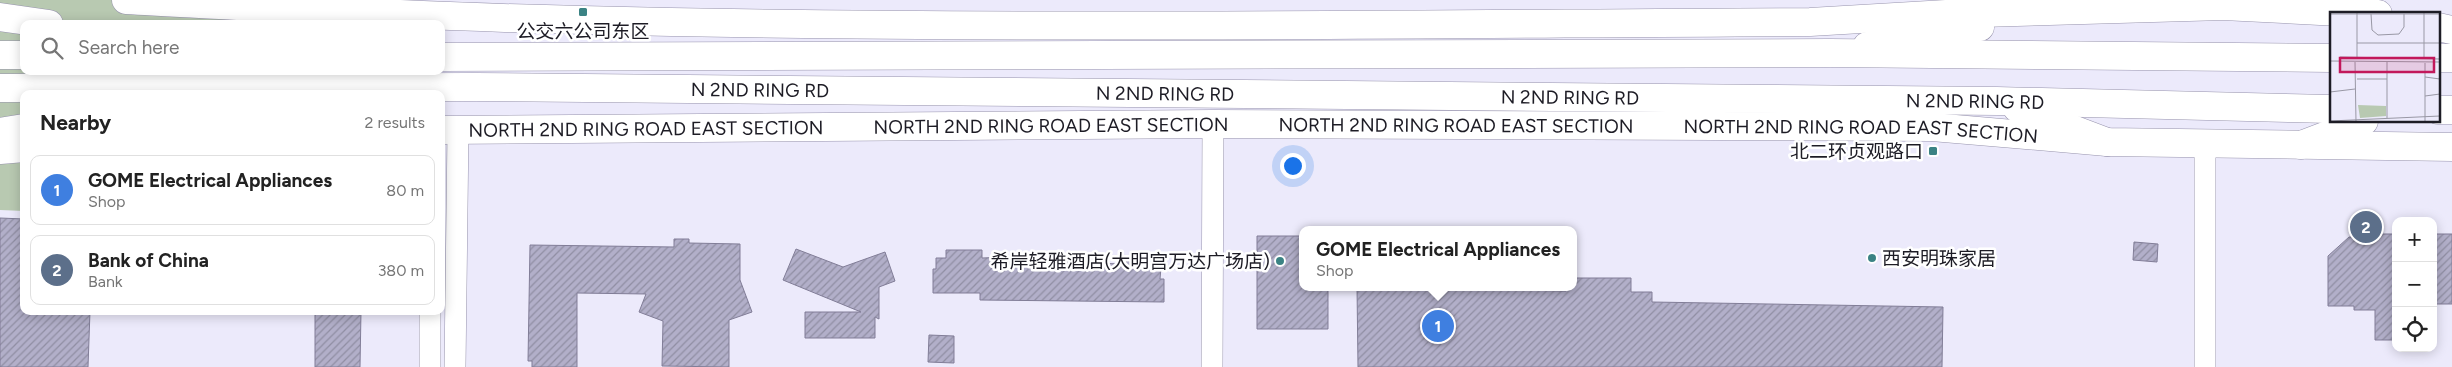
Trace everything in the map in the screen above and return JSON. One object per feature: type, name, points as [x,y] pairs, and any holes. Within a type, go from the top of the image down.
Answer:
[{"type":"main road","points":[[126,0],[441,8],[584,20],[963,25],[1810,22],[1946,14],[2070,11],[2223,3],[2340,12]]},
{"type":"main road","points":[[1830,53],[2070,11]]},
{"type":"main road","points":[[0,17],[21,20]]},
{"type":"main road","name":"N 2ND RING RD","points":[[445,57],[1830,53],[2330,58]]},
{"type":"main road","points":[[0,56],[20,55]]},
{"type":"main road","points":[[445,93],[476,87]]},
{"type":"main road","name":"N 2ND RING RD","points":[[0,88],[476,87],[1997,100],[2330,109]]},
{"type":"main road","points":[[1997,100],[2107,142]]},
{"type":"main road","points":[[2301,145],[2361,122]]},
{"type":"main road","name":"NORTH 2ND RING ROAD EAST SECTION","points":[[450,130],[1213,124],[1932,127],[2107,142],[2452,147]]},
{"type":"main road","points":[[0,132],[20,129]]},
{"type":"main road","points":[[0,150],[20,148]]},
{"type":"street","points":[[1212,367],[1213,124]]},
{"type":"street","points":[[450,130],[455,367]]},
{"type":"street","points":[[2205,144],[2205,367]]},
{"type":"street","points":[[430,315],[430,367]]},
{"type":"green space","points":[[0,0],[402,0],[401,20],[20,20],[20,75],[400,75],[399,90],[20,90],[20,211],[0,210]]},
{"type":"building","points":[[0,218],[20,219],[20,315],[90,315],[88,367],[0,367]]},
{"type":"building","points":[[2372,234],[2392,234],[2392,340],[2375,340],[2375,310],[2354,310],[2354,306],[2328,306],[2328,256],[2349,237],[2372,237]]},
{"type":"building","points":[[2437,234],[2452,234],[2452,304],[2437,304]]},
{"type":"building","name":"希岸轻雅酒店(大明宫万达广场店)","points":[[1257,236],[1299,236],[1299,291],[1328,291],[1328,329],[1257,329]]},
{"type":"building","points":[[674,239],[689,239],[689,243],[740,244],[740,280],[752,312],[729,320],[729,367],[662,366],[663,321],[639,312],[646,294],[577,293],[577,367],[532,367],[532,361],[528,361],[530,245],[674,247]]},
{"type":"building","points":[[2134,242],[2158,244],[2157,262],[2133,260]]},
{"type":"building","points":[[796,249],[843,267],[885,252],[895,281],[879,287],[879,319],[875,317],[875,338],[805,338],[805,312],[861,312],[783,280]]},
{"type":"building","points":[[946,250],[982,250],[982,258],[1035,256],[1035,262],[1067,263],[1067,255],[1091,255],[1091,263],[1123,264],[1123,261],[1146,261],[1146,267],[1161,267],[1160,279],[1164,279],[1164,302],[980,300],[980,293],[933,293],[933,269],[936,269],[936,258],[946,258]]},
{"type":"building","points":[[1577,278],[1631,278],[1631,292],[1652,292],[1652,302],[1943,307],[1942,367],[1358,367],[1357,291],[1577,291]]},
{"type":"building","points":[[315,315],[361,315],[360,367],[315,367]]},
{"type":"building","points":[[929,335],[954,336],[954,363],[928,362]]},
{"type":"place","name":"公交六公司东区","points":[[583,12]]},
{"type":"place","name":"北二环贞观路口","points":[[1933,151]]},
{"type":"place","name":"Bank of China","points":[[2366,227]]},
{"type":"place","name":"西安明珠家居","points":[[1872,258]]},
{"type":"place","name":"希岸轻雅酒店(大明宫万达广场店)","points":[[1280,261]]},
{"type":"place","name":"GOME Electrical Appliances","points":[[1438,326]]}]
